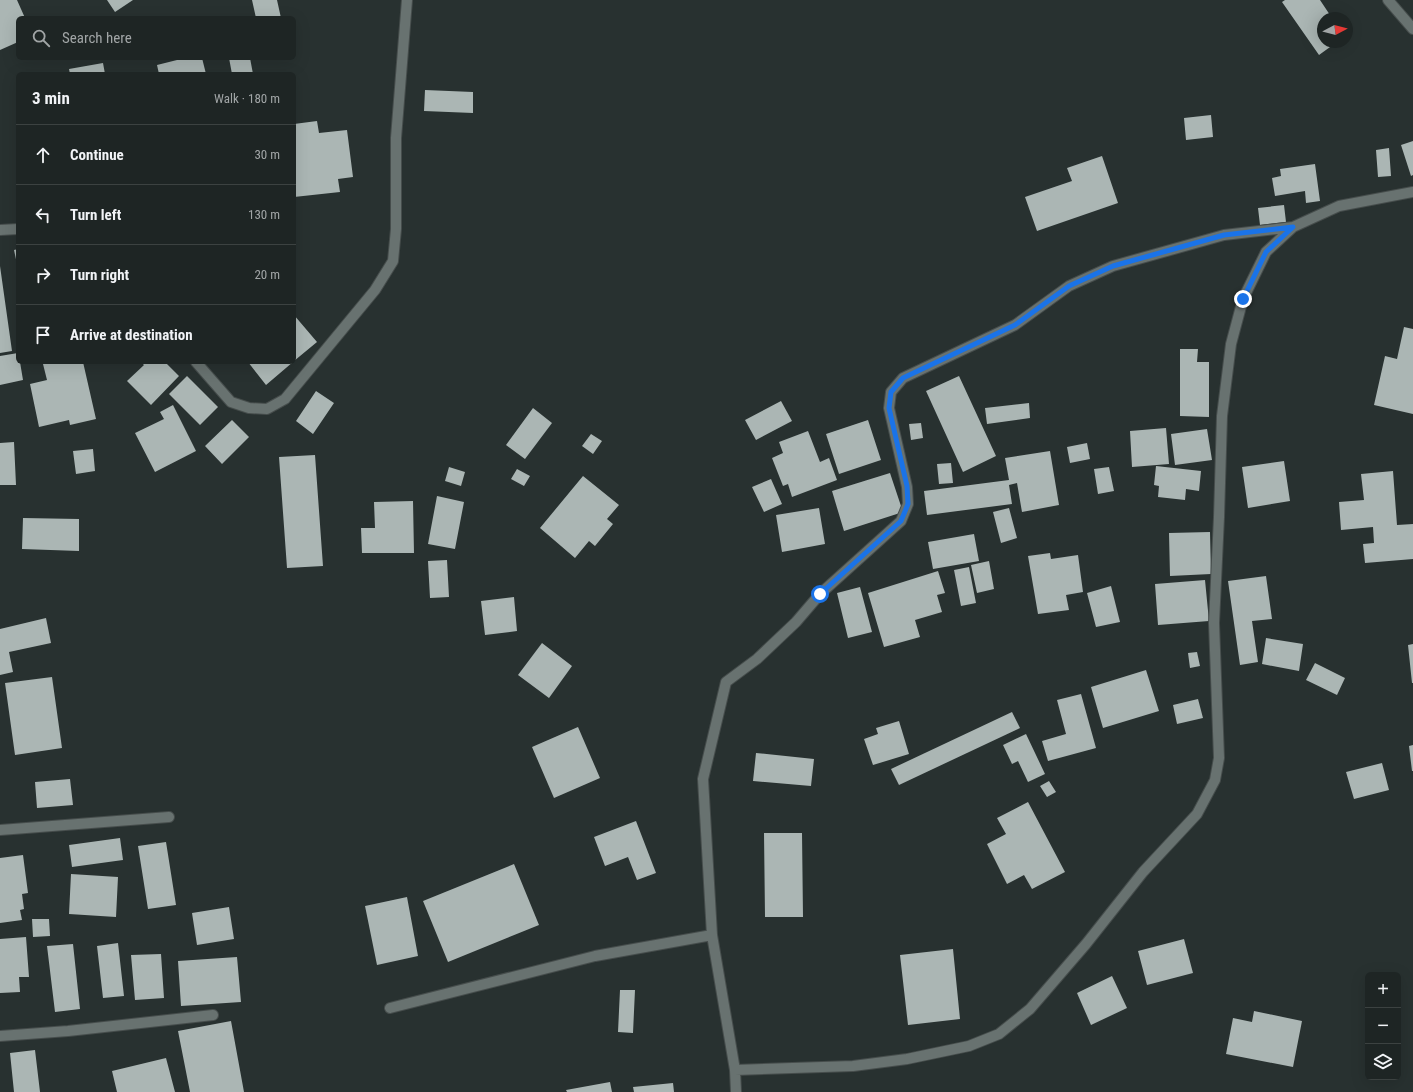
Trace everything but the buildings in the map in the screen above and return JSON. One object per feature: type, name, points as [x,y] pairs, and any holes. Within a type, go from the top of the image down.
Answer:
[{"type":"street","points":[[198,364],[231,402],[249,408],[267,409],[285,399],[375,290],[393,261],[396,229],[396,138],[407,0]]},
{"type":"street","points":[[1388,0],[1413,29]]},
{"type":"street","points":[[736,1092],[735,1070],[712,935],[703,779],[726,682],[757,659],[796,622],[820,594],[901,521],[908,504],[907,486],[889,408],[891,392],[903,378],[1015,325],[1069,286],[1113,266],[1224,235],[1293,227],[1339,206],[1413,192]]},
{"type":"street","points":[[735,1070],[853,1066],[907,1059],[969,1046],[999,1034],[1030,1009],[1086,944],[1143,872],[1197,814],[1215,780],[1219,758],[1214,623],[1222,416],[1231,344],[1243,299],[1266,252],[1293,227]]},
{"type":"street","points":[[0,230],[16,230]]},
{"type":"street","points":[[0,830],[169,817]]},
{"type":"street","points":[[390,1008],[595,956],[712,935]]},
{"type":"street","points":[[0,1036],[68,1031],[213,1015]]},
{"type":"route","points":[[820,594],[901,521],[908,504],[907,486],[889,408],[891,392],[903,378],[1015,325],[1069,286],[1113,266],[1224,235],[1293,227],[1266,252],[1243,299]]}]
